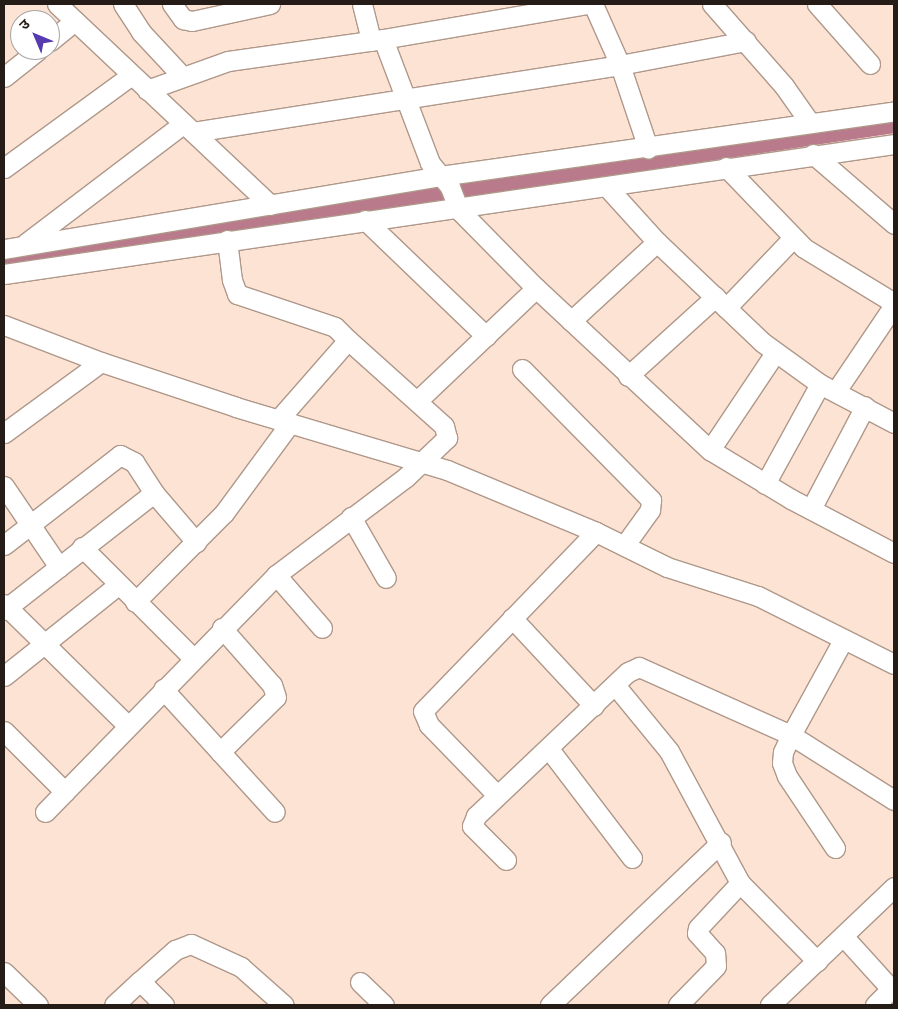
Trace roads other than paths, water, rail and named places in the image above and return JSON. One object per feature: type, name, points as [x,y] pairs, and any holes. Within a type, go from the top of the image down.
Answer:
[{"type":"street","points":[[57,4],[130,76],[270,205]]},
{"type":"street","points":[[123,4],[141,32],[182,76]]},
{"type":"street","points":[[172,4],[183,19],[192,21],[270,4]]},
{"type":"street","points":[[362,4],[377,40],[406,99],[430,163],[452,193],[536,288],[628,376],[710,450],[765,484],[894,553]]},
{"type":"street","points":[[147,90],[228,61],[377,40],[588,4]]},
{"type":"street","points":[[593,4],[620,65],[648,148]]},
{"type":"street","points":[[712,4],[746,41],[810,123]]},
{"type":"street","points":[[817,4],[870,64]]},
{"type":"street","points":[[60,33],[75,21]]},
{"type":"street","points":[[10,246],[188,128],[406,99],[620,65],[746,41]]},
{"type":"street","points":[[4,77],[25,60]]},
{"type":"street","points":[[4,168],[130,76]]},
{"type":"street","points":[[4,274],[365,220],[452,193],[648,148],[894,111]]},
{"type":"street","points":[[10,246],[270,205],[452,193],[608,188],[726,167],[894,144]]},
{"type":"street","points":[[813,154],[894,224]]},
{"type":"street","points":[[726,167],[793,238],[818,258],[862,281],[893,311],[828,388],[765,484]]},
{"type":"street","points":[[608,188],[658,242],[775,352],[828,388],[894,423]]},
{"type":"street","points":[[365,220],[486,336]]},
{"type":"street","points":[[628,376],[720,302],[793,238]]},
{"type":"street","points":[[45,812],[222,628],[276,575],[423,463],[442,444],[447,431],[417,401],[335,327],[238,294],[232,280],[227,240]]},
{"type":"street","points":[[571,321],[658,242]]},
{"type":"street","points":[[417,401],[536,288]]},
{"type":"street","points":[[4,325],[101,362],[284,421],[423,463],[596,532],[687,574],[758,596],[894,664]]},
{"type":"street","points":[[135,602],[196,542],[236,498],[284,421],[348,340]]},
{"type":"street","points":[[710,450],[775,352]]},
{"type":"street","points":[[4,433],[101,362]]},
{"type":"street","points":[[522,369],[652,500],[650,510],[624,546]]},
{"type":"street","points":[[811,509],[865,406]]},
{"type":"street","points":[[4,546],[30,523],[120,456],[134,462],[154,493],[196,542]]},
{"type":"street","points":[[4,486],[59,567]]},
{"type":"street","points":[[128,726],[5,607],[154,493]]},
{"type":"street","points":[[351,517],[386,578]]},
{"type":"street","points":[[498,795],[429,725],[422,711],[596,532]]},
{"type":"street","points":[[82,547],[193,658]]},
{"type":"street","points":[[276,575],[322,628]]},
{"type":"street","points":[[4,676],[118,585]]},
{"type":"street","points":[[512,618],[594,706]]},
{"type":"street","points":[[220,752],[276,697],[272,685],[222,628]]},
{"type":"street","points":[[835,848],[787,776],[783,752],[791,734],[844,640]]},
{"type":"street","points":[[506,860],[472,826],[476,816],[633,668],[640,667],[791,734],[894,800]]},
{"type":"street","points":[[615,685],[669,751],[721,842],[740,882],[817,961]]},
{"type":"street","points":[[163,689],[275,812]]},
{"type":"street","points":[[4,731],[65,792]]},
{"type":"street","points":[[548,749],[632,858]]},
{"type":"street","points":[[550,1005],[721,842]]},
{"type":"street","points":[[678,1005],[716,966],[716,953],[698,933],[698,928],[740,882]]},
{"type":"street","points":[[770,1005],[894,887]]},
{"type":"street","points":[[843,936],[893,988],[875,1005]]},
{"type":"street","points":[[114,1005],[174,950],[191,944],[241,968],[284,1005]]},
{"type":"street","points":[[4,972],[38,1005]]},
{"type":"street","points":[[140,981],[164,1005]]},
{"type":"street","points":[[360,982],[384,1005]]},
{"type":"waterway","points":[[4,259],[894,125]]}]
